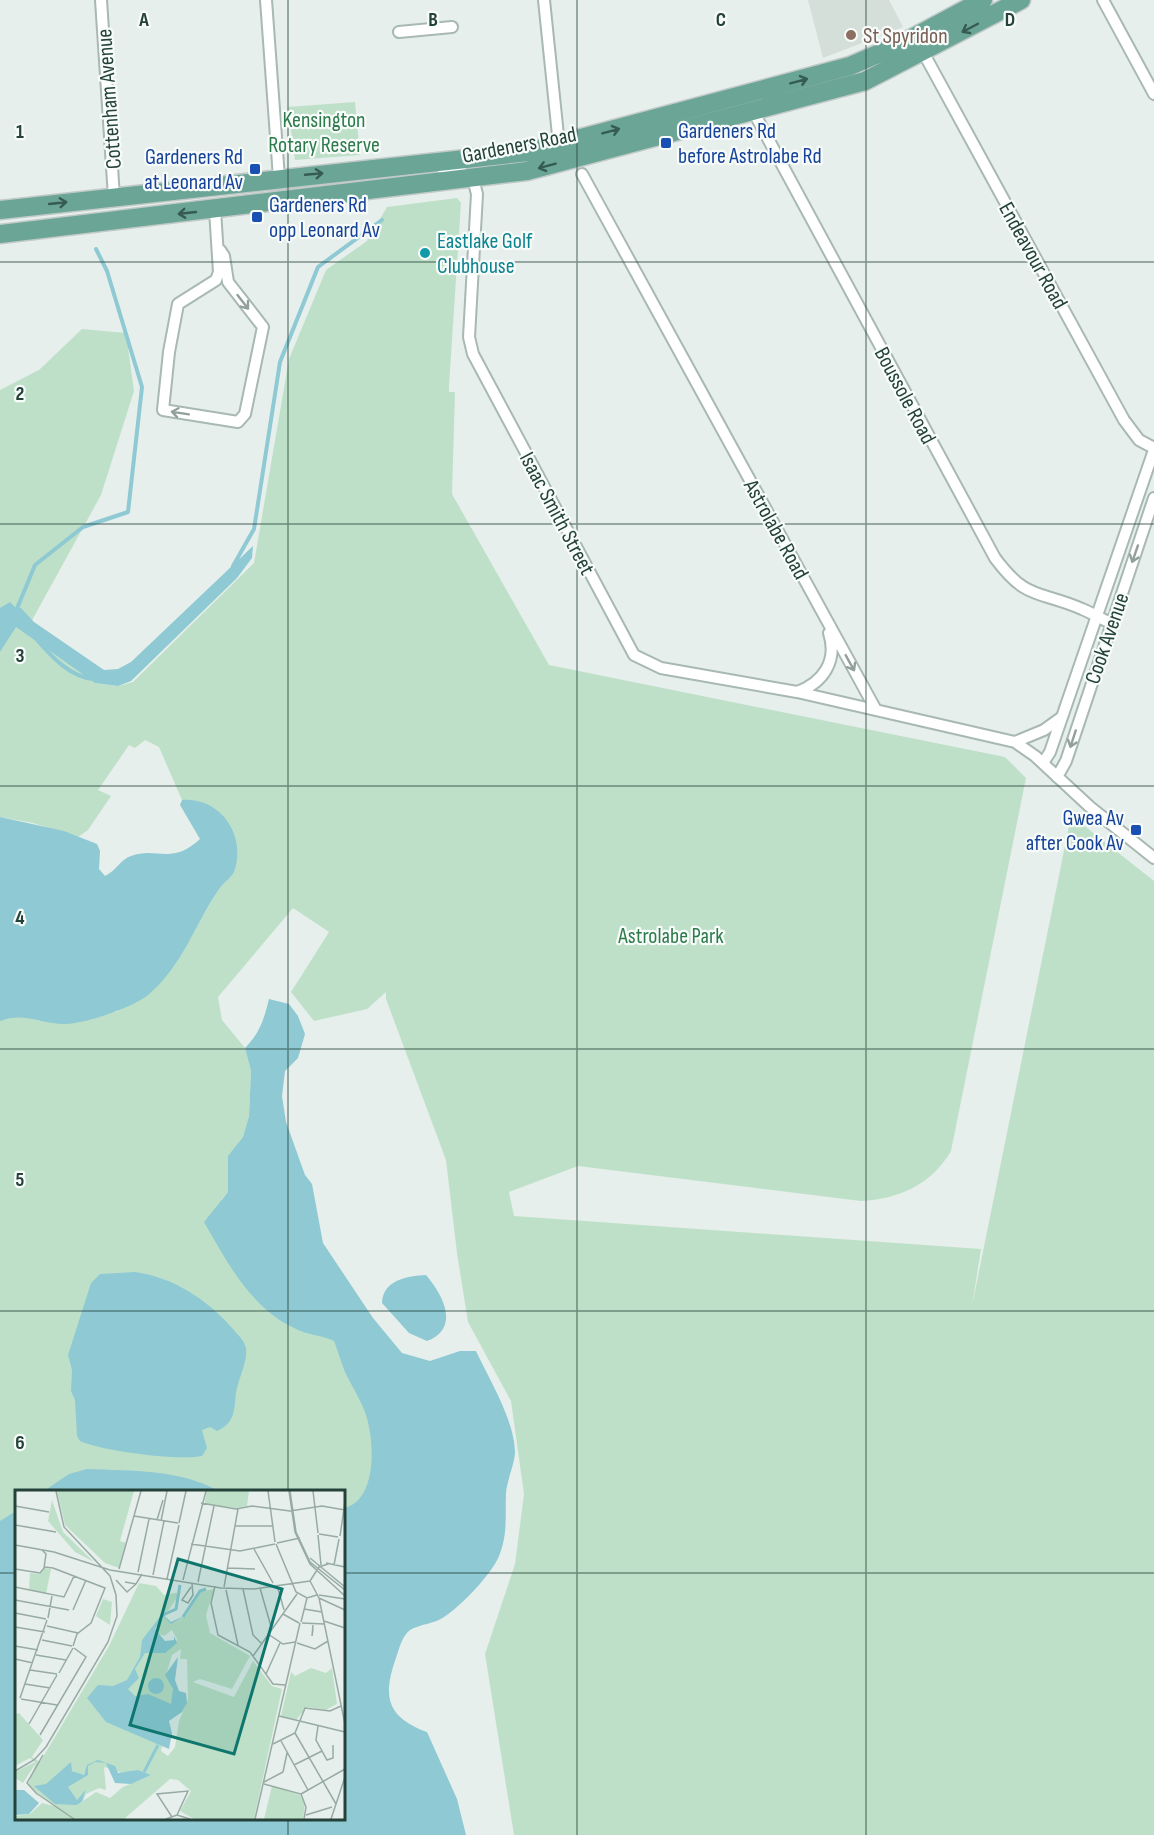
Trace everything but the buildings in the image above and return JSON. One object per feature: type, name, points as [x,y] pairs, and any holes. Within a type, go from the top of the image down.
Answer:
[{"type":"main road","name":"Gardeners Road","points":[[0,210],[530,152],[850,66],[901,44],[983,0]]},
{"type":"main road","name":"Gardeners Road","points":[[0,234],[526,171],[865,81],[1021,0]]},
{"type":"street","name":"Cottenham Avenue","points":[[101,0],[114,197]]},
{"type":"street","points":[[266,0],[279,178]]},
{"type":"street","points":[[544,0],[559,145]]},
{"type":"street","points":[[1103,0],[1154,94]]},
{"type":"street","points":[[399,32],[452,27]]},
{"type":"street","name":"Endeavour Road","points":[[923,52],[1124,420],[1139,441],[1154,448]]},
{"type":"street","name":"Boussole Road","points":[[753,111],[995,558],[1007,574],[1029,593],[1082,609],[1111,623]]},
{"type":"street","points":[[422,165],[458,170],[473,179]]},
{"type":"street","name":"Astrolabe Road","points":[[582,174],[876,711]]},
{"type":"street","name":"Isaac Smith Street","points":[[473,179],[477,194],[469,337],[474,354],[634,655],[661,668],[796,692],[876,711]]},
{"type":"street","points":[[215,210],[220,250],[219,272],[216,280],[178,304],[169,352],[163,410],[238,422],[245,414],[263,327],[228,282],[224,256],[220,250]]},
{"type":"street","name":"Cook Avenue","points":[[1042,763],[1050,752],[1154,448]]},
{"type":"street","points":[[1139,497],[1153,502]]},
{"type":"street","name":"Cook Avenue","points":[[1057,777],[1066,761],[1153,502]]},
{"type":"street","points":[[796,692],[813,686],[830,663],[832,644],[824,616]]},
{"type":"street","points":[[876,711],[1015,742],[1154,858]]},
{"type":"street","points":[[1015,742],[1044,730],[1062,717]]},
{"type":"shaded area","name":"St Spyridon","points":[[808,0],[889,0],[903,27],[823,58]]},
{"type":"green space","name":"Kensington Rotary Reserve","points":[[355,102],[360,155],[295,160],[288,107]]},
{"type":"green space","name":"Astrolabe Park","points":[[457,198],[461,203],[449,386],[449,392],[455,392],[452,494],[549,665],[1005,757],[1026,778],[951,1151],[934,1173],[913,1188],[901,1193],[861,1201],[578,1166],[509,1192],[514,1216],[981,1249],[972,1306],[1069,826],[1082,824],[1154,881],[1154,1835],[514,1835],[485,1654],[515,1564],[524,1494],[511,1401],[468,1322],[446,1160],[386,999],[386,992],[367,1009],[314,1021],[291,992],[329,932],[293,908],[218,997],[222,1020],[245,1048],[251,1071],[249,1116],[243,1137],[229,1156],[228,1192],[221,1200],[341,1327],[391,1464],[345,1520],[345,1490],[15,1490],[15,1543],[0,1544],[0,992],[116,1012],[147,995],[174,966],[219,888],[233,873],[236,846],[190,800],[182,800],[159,747],[145,740],[135,748],[129,745],[98,790],[111,796],[88,830],[78,837],[33,823],[0,817],[0,390],[39,370],[82,329],[126,333],[134,391],[101,495],[25,633],[95,683],[118,686],[133,682],[254,563],[289,359],[326,270],[367,241],[387,207]]},
{"type":"water","points":[[253,546],[252,558],[237,578],[131,681],[118,686],[95,683],[16,627],[0,652],[0,608],[10,602],[16,608],[21,608],[34,622],[104,670],[118,669],[131,662]]},
{"type":"water","points":[[182,800],[208,805],[228,821],[237,845],[237,858],[234,872],[210,902],[170,972],[141,1000],[94,1019],[71,1024],[23,1018],[0,1021],[0,817],[64,831],[97,844],[100,851],[99,869],[105,876],[131,856],[181,852],[200,839],[180,805]]},
{"type":"water","points":[[269,999],[289,1004],[298,1016],[305,1034],[298,1058],[285,1071],[282,1096],[286,1122],[305,1175],[312,1184],[323,1243],[373,1318],[402,1353],[430,1361],[460,1351],[476,1351],[511,1428],[515,1453],[506,1493],[505,1532],[499,1556],[483,1581],[451,1612],[407,1633],[400,1647],[389,1684],[391,1704],[396,1712],[403,1720],[427,1732],[457,1799],[466,1835],[0,1835],[0,1521],[15,1512],[15,1820],[345,1820],[345,1508],[362,1496],[367,1486],[372,1449],[367,1420],[334,1341],[299,1330],[278,1319],[265,1308],[252,1296],[231,1268],[204,1222],[228,1192],[228,1156],[243,1137],[249,1116],[251,1071],[245,1048],[261,1025]]},
{"type":"water","points":[[135,1272],[163,1279],[189,1292],[223,1318],[245,1345],[246,1359],[237,1388],[233,1416],[223,1428],[217,1431],[210,1427],[202,1430],[207,1448],[202,1456],[159,1456],[122,1451],[91,1445],[80,1441],[77,1436],[75,1400],[71,1391],[72,1370],[68,1355],[91,1283],[100,1274]]},
{"type":"water","points":[[426,1275],[438,1292],[446,1311],[443,1328],[427,1341],[409,1333],[382,1303],[383,1295],[391,1284],[404,1278]]},
{"type":"water","points":[[87,1469],[155,1472],[188,1479],[217,1490],[45,1490],[69,1474]]},
{"type":"waterway","points":[[233,566],[254,529],[280,362],[318,267],[382,220]]},
{"type":"waterway","points":[[16,611],[35,565],[83,527],[128,512],[142,387],[107,271],[96,249]]},
{"type":"waterway","points":[[37,640],[55,659],[77,675],[94,679]]},
{"type":"place","name":"St Spyridon","points":[[851,35]]},
{"type":"place","name":"Gardeners Rd before Astrolabe Rd","points":[[666,143]]},
{"type":"place","name":"Gardeners Rd at Leonard Av","points":[[255,169]]},
{"type":"place","name":"Gardeners Rd opp Leonard Av","points":[[257,217]]},
{"type":"place","name":"Eastlake Golf Clubhouse","points":[[425,253]]},
{"type":"place","name":"Gwea Av after Cook Av","points":[[1136,830]]}]
